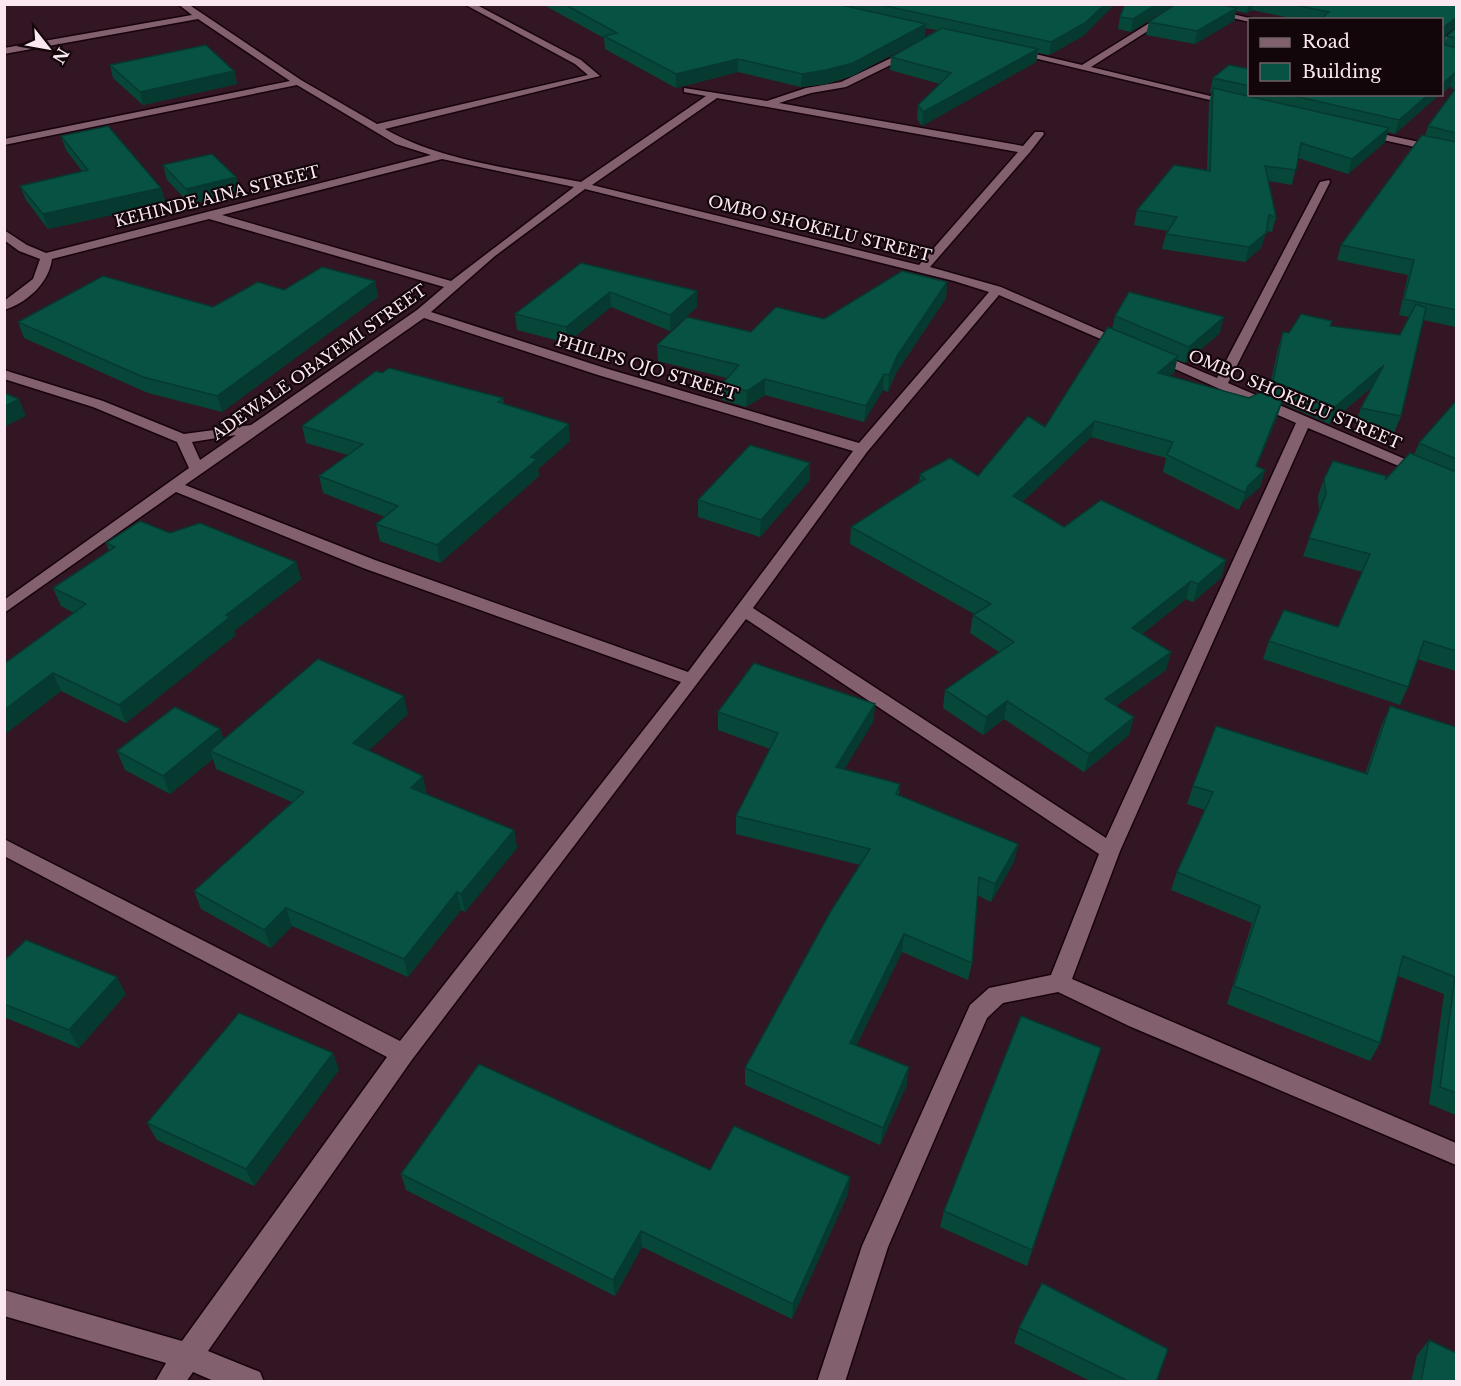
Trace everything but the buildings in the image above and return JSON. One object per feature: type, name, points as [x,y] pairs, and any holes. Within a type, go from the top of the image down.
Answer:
[{"type":"street","name":"OMBO SHOKELU STREET","points":[[182,4],[252,48],[298,82],[400,142],[443,156],[584,186],[997,290],[1456,486]]},
{"type":"street","points":[[375,128],[587,80],[595,76],[578,62],[468,4]]},
{"type":"street","points":[[1085,68],[1178,5],[1248,19]]},
{"type":"street","points":[[4,51],[199,16]]},
{"type":"street","points":[[1443,43],[1456,31]]},
{"type":"street","points":[[770,103],[809,90],[843,85],[919,46]]},
{"type":"street","points":[[1000,49],[1238,105]]},
{"type":"street","points":[[4,142],[298,82]]},
{"type":"street","points":[[687,90],[1026,150]]},
{"type":"street","name":"ADEWALE OBAYEMI STREET","points":[[4,608],[197,469],[422,313],[452,285],[584,186],[715,95]]},
{"type":"street","points":[[1356,131],[1456,153]]},
{"type":"street","points":[[921,270],[1039,134]]},
{"type":"street","name":"KEHINDE AINA STREET","points":[[46,256],[443,156]]},
{"type":"street","points":[[1220,385],[1325,182]]},
{"type":"street","points":[[208,215],[452,285]]},
{"type":"street","points":[[4,232],[14,243],[31,253],[46,256],[45,266],[33,287],[4,306]]},
{"type":"street","points":[[169,1382],[403,1054],[692,680],[862,449],[997,290]]},
{"type":"street","name":"PHILIPS OJO STREET","points":[[422,313],[603,372],[862,449]]},
{"type":"street","points":[[4,375],[88,400],[183,439],[256,428]]},
{"type":"street","points":[[1059,983],[1110,850],[1304,421]]},
{"type":"street","points":[[183,439],[197,469]]},
{"type":"street","points":[[175,486],[369,564],[692,680]]},
{"type":"street","points":[[744,610],[1110,850]]},
{"type":"street","points":[[4,847],[403,1054]]},
{"type":"street","points":[[831,1382],[875,1246],[978,1012],[997,995],[1059,983],[1137,1019],[1456,1154]]},
{"type":"street","points":[[4,1303],[187,1356],[250,1382]]}]
